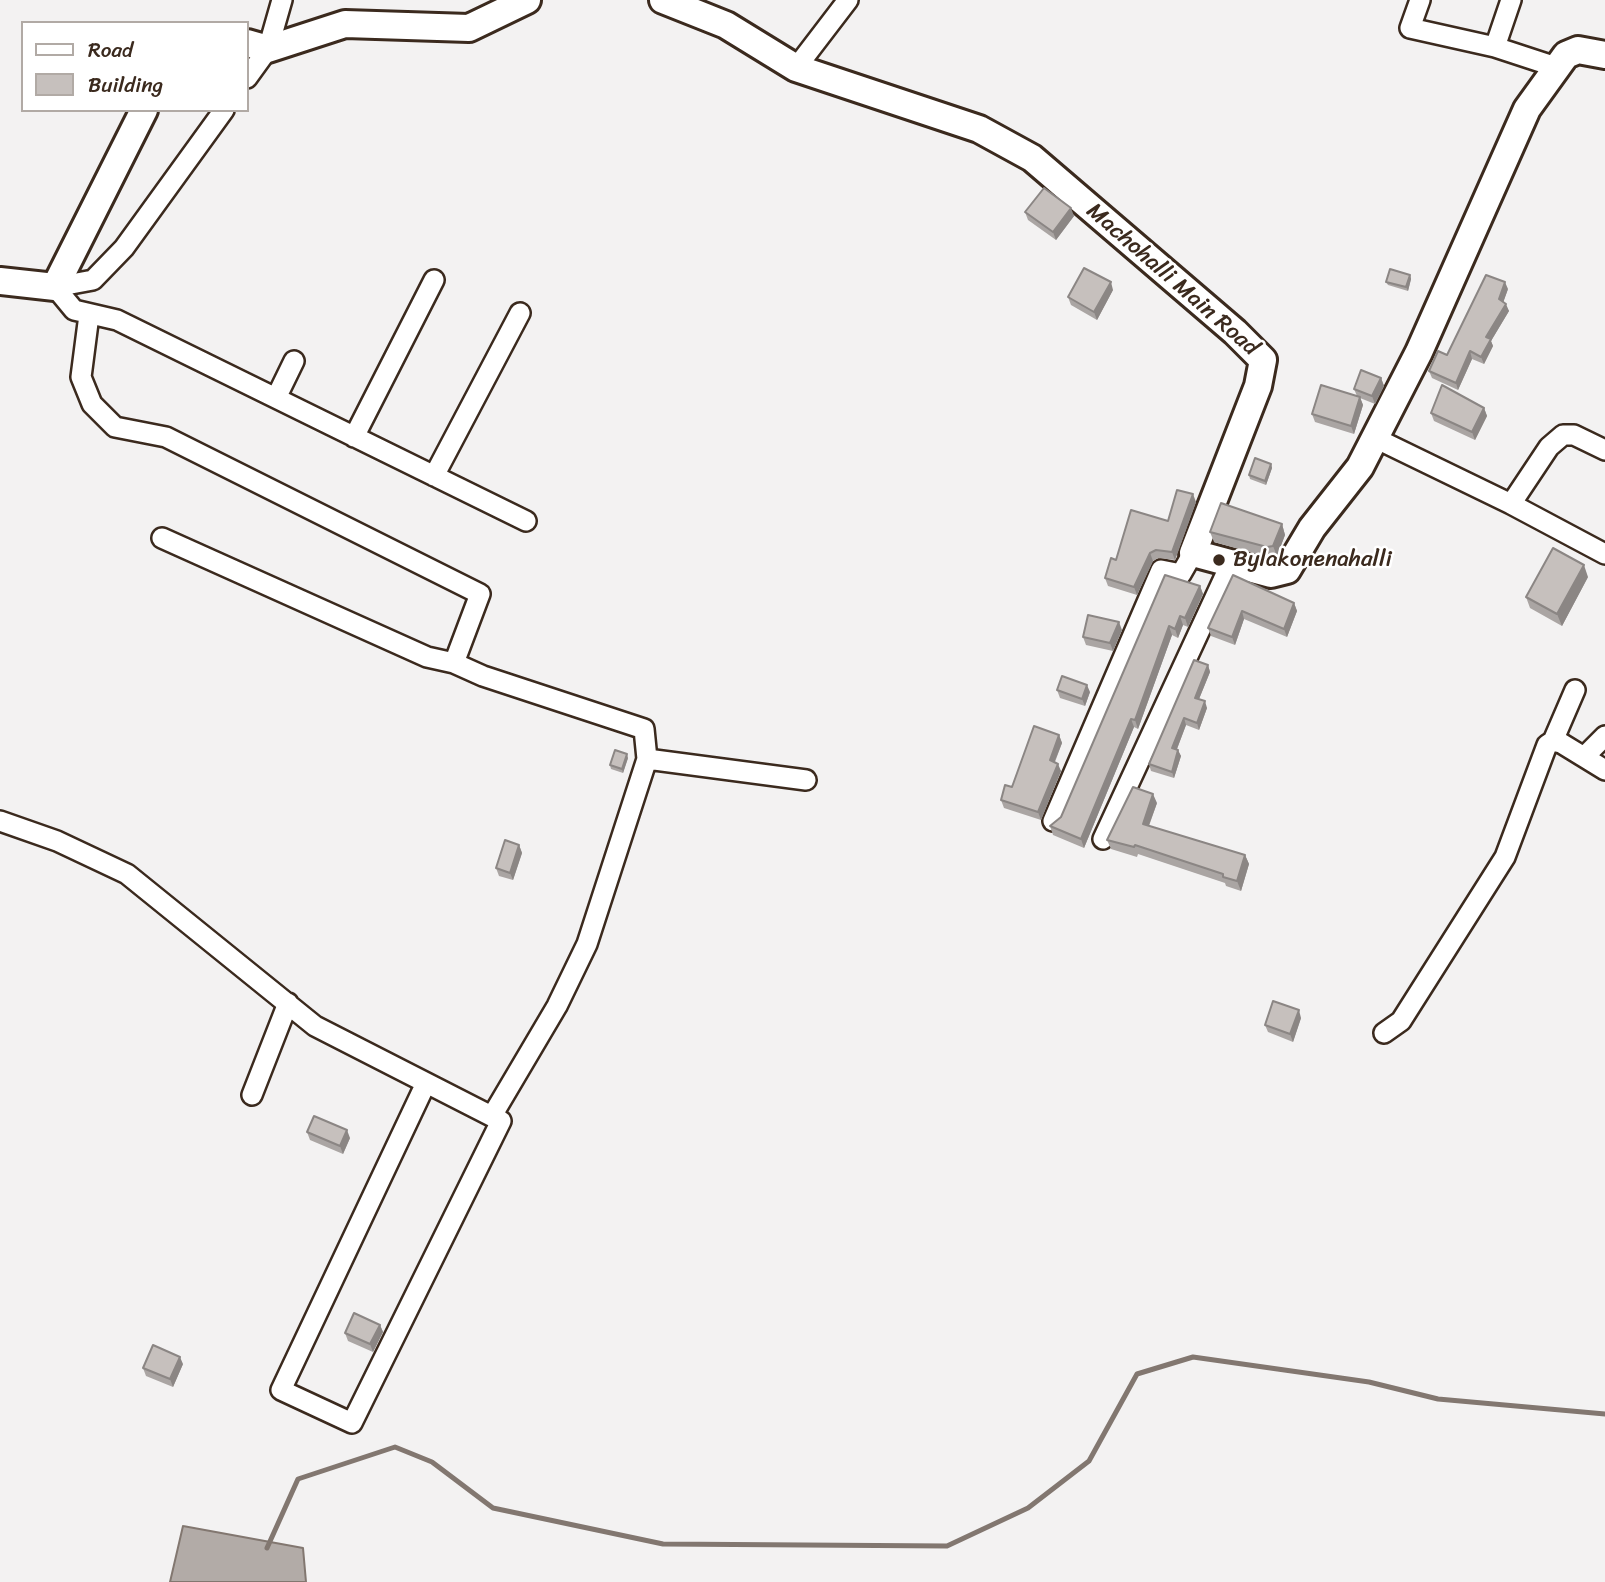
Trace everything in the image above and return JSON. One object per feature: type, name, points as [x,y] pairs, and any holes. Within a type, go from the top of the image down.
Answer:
[{"type":"street","points":[[248,75],[257,46],[282,0]]},
{"type":"street","points":[[257,46],[345,24],[469,29],[527,0]]},
{"type":"street","name":"Machohalli Main Road","points":[[663,0],[726,25],[796,68],[979,129],[1032,158],[1263,360],[1254,396],[1194,553]]},
{"type":"street","points":[[796,68],[848,0]]},
{"type":"street","points":[[1420,0],[1410,28],[1495,47],[1556,67]]},
{"type":"street","points":[[1495,47],[1511,0]]},
{"type":"street","points":[[1053,821],[1161,570],[1181,574],[1194,553],[1271,574],[1287,570],[1312,528],[1360,467],[1419,352],[1527,109],[1566,55],[1578,50],[1605,55]]},
{"type":"street","points":[[55,287],[143,112]]},
{"type":"street","points":[[0,281],[55,287],[93,280],[124,248],[223,112]]},
{"type":"street","points":[[354,437],[434,280]]},
{"type":"street","points":[[55,287],[74,310],[117,320],[526,521]]},
{"type":"street","points":[[434,476],[520,313]]},
{"type":"street","points":[[89,315],[81,377],[92,404],[116,427],[166,437],[480,594],[454,663]]},
{"type":"street","points":[[276,398],[294,361]]},
{"type":"street","points":[[1511,504],[1549,447],[1563,435],[1574,435],[1605,450]]},
{"type":"street","points":[[1375,438],[1511,504],[1605,554]]},
{"type":"street","points":[[162,538],[427,657],[454,663],[483,676],[644,729],[646,760],[587,944],[557,1006],[492,1116]]},
{"type":"street","points":[[1103,839],[1231,564]]},
{"type":"street","points":[[1384,1033],[1401,1021],[1505,857],[1540,760],[1547,745],[1553,741],[1575,690]]},
{"type":"street","points":[[1584,757],[1605,736]]},
{"type":"street","points":[[1553,741],[1605,770]]},
{"type":"street","points":[[646,760],[806,780]]},
{"type":"street","points":[[0,821],[57,841],[127,874],[315,1026],[501,1121],[352,1423],[281,1390],[426,1083]]},
{"type":"street","points":[[252,1095],[288,1003]]},
{"type":"shaded area","points":[[183,1526],[303,1548],[306,1582],[170,1582]]},
{"type":"building","points":[[1044,188],[1071,208],[1053,232],[1025,212]]},
{"type":"building","points":[[1084,268],[1111,282],[1094,312],[1068,297]]},
{"type":"building","points":[[1390,269],[1410,275],[1406,287],[1386,282]]},
{"type":"building","points":[[1486,275],[1505,282],[1499,299],[1506,304],[1486,337],[1491,339],[1481,357],[1470,351],[1456,383],[1429,371],[1438,351],[1447,355]]},
{"type":"building","points":[[1361,370],[1381,378],[1372,396],[1354,389]]},
{"type":"building","points":[[1321,385],[1360,397],[1351,426],[1312,414]]},
{"type":"building","points":[[1442,385],[1484,408],[1472,432],[1431,413]]},
{"type":"building","points":[[1255,458],[1271,464],[1265,481],[1249,475]]},
{"type":"building","points":[[1177,490],[1193,494],[1172,552],[1156,550],[1150,553],[1134,587],[1105,578],[1111,558],[1116,560],[1131,510],[1168,521]]},
{"type":"building","points":[[1221,503],[1282,524],[1273,546],[1267,547],[1210,532]]},
{"type":"building","points":[[1553,548],[1584,565],[1557,614],[1526,597]]},
{"type":"building","points":[[1165,575],[1200,586],[1185,618],[1180,616],[1175,629],[1169,626],[1135,720],[1131,719],[1081,839],[1050,826],[1061,817]]},
{"type":"building","points":[[1233,575],[1294,603],[1284,629],[1242,611],[1232,637],[1208,628]]},
{"type":"building","points":[[1088,615],[1119,622],[1110,643],[1083,637]]},
{"type":"building","points":[[1194,660],[1208,665],[1195,698],[1205,701],[1197,723],[1184,718],[1172,748],[1178,750],[1172,772],[1149,764]]},
{"type":"building","points":[[1062,676],[1087,685],[1082,699],[1057,690]]},
{"type":"building","points":[[1034,726],[1059,735],[1050,760],[1058,764],[1038,812],[1001,800],[1005,785],[1012,787]]},
{"type":"building","points":[[615,750],[627,754],[622,769],[610,765]]},
{"type":"building","points":[[1133,787],[1153,794],[1143,824],[1245,855],[1237,881],[1135,845],[1134,847],[1107,840]]},
{"type":"building","points":[[505,840],[519,845],[510,873],[496,868]]},
{"type":"building","points":[[1273,1001],[1299,1010],[1290,1034],[1265,1025]]},
{"type":"building","points":[[314,1116],[347,1130],[340,1146],[307,1132]]},
{"type":"building","points":[[354,1313],[380,1325],[370,1344],[345,1333]]},
{"type":"building","points":[[153,1345],[180,1357],[170,1379],[143,1368]]},
{"type":"waterway","points":[[267,1548],[298,1479],[395,1447],[432,1462],[493,1508],[663,1544],[947,1546],[1028,1508],[1089,1461],[1137,1374],[1193,1357],[1369,1382],[1438,1399],[1605,1414]]},
{"type":"place","name":"Bylakonenahalli","points":[[1219,560]]}]
